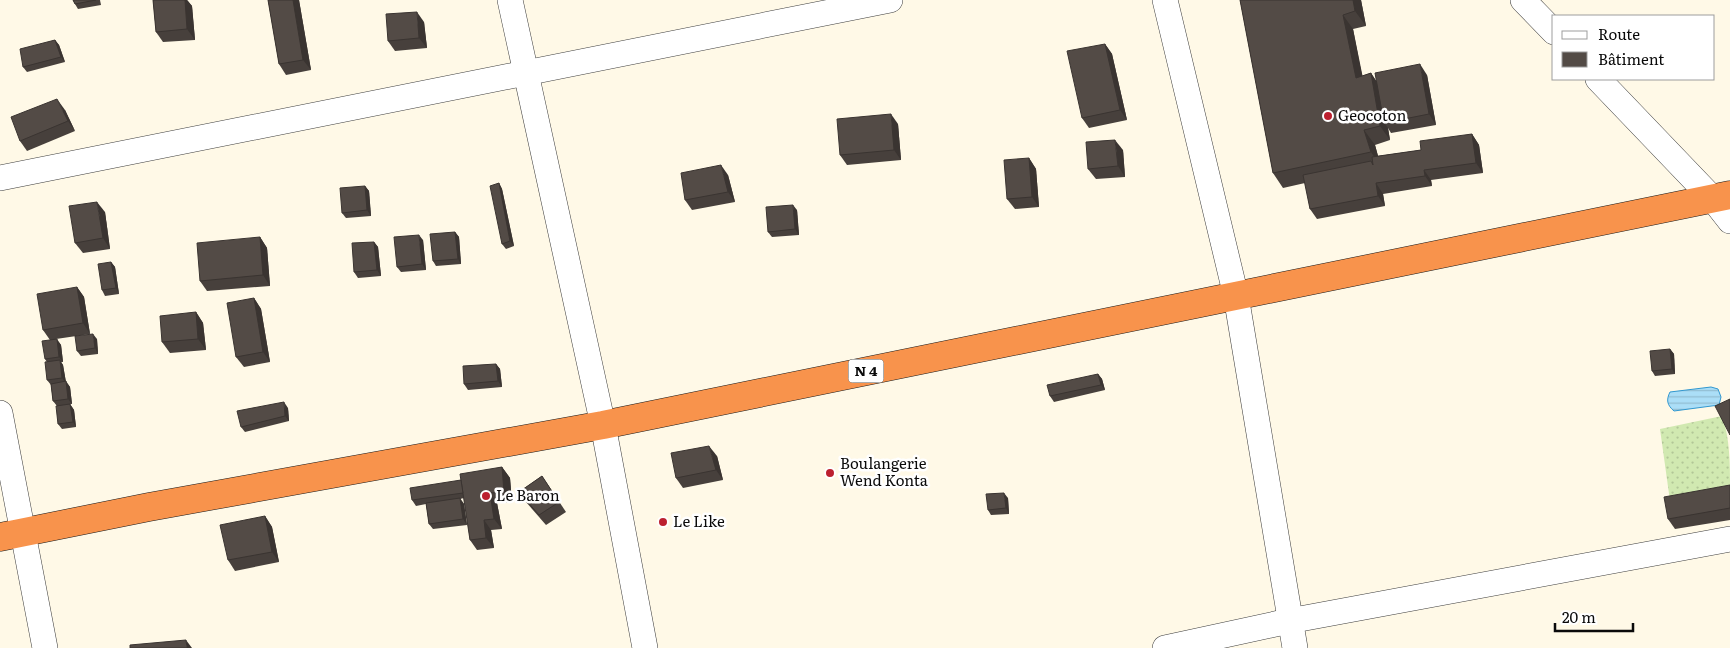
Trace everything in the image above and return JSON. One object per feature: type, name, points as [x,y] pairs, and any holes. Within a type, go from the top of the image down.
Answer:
[{"type":"highway","name":"N 4","points":[[12,535],[168,503],[603,425],[1721,196]]},
{"type":"street","points":[[510,0],[603,425],[645,648]]},
{"type":"street","points":[[0,178],[890,0]]},
{"type":"street","points":[[1165,0],[1236,296],[1295,648]]},
{"type":"street","points":[[1523,0],[1552,30]]},
{"type":"street","points":[[1599,80],[1721,196],[1730,221]]},
{"type":"street","points":[[0,413],[12,535],[45,648]]},
{"type":"street","points":[[1165,648],[1289,621],[1730,539]]},
{"type":"green space","points":[[1722,416],[1728,442],[1730,489],[1670,501],[1660,429]]},
{"type":"water","points":[[1711,387],[1718,389],[1721,397],[1719,405],[1674,411],[1670,407],[1668,398],[1670,392]]},
{"type":"building","points":[[73,0],[96,0],[75,4]]},
{"type":"building","points":[[153,0],[185,0],[187,29],[156,32]]},
{"type":"building","points":[[268,0],[293,0],[303,60],[279,64]]},
{"type":"building","name":"Geocoton","points":[[1240,0],[1353,0],[1355,11],[1343,15],[1356,78],[1371,73],[1380,126],[1364,130],[1371,152],[1273,173]]},
{"type":"building","points":[[417,12],[419,38],[388,41],[386,14]]},
{"type":"building","points":[[55,40],[61,57],[23,67],[20,49]]},
{"type":"building","points":[[1105,44],[1120,110],[1082,118],[1067,51]]},
{"type":"building","points":[[1420,64],[1429,114],[1384,123],[1375,73]]},
{"type":"building","points":[[57,99],[68,121],[20,141],[11,117]]},
{"type":"building","points":[[891,114],[894,150],[840,155],[837,119]]},
{"type":"building","points":[[1472,134],[1476,163],[1424,170],[1425,176],[1376,183],[1378,196],[1310,209],[1303,175],[1371,161],[1373,165],[1372,157],[1421,150],[1420,141]]},
{"type":"building","points":[[1115,140],[1118,166],[1088,169],[1086,142]]},
{"type":"building","points":[[1029,158],[1032,197],[1007,199],[1004,160]]},
{"type":"building","points":[[721,165],[728,192],[685,200],[681,173]]},
{"type":"building","points":[[499,183],[510,241],[502,244],[490,186]]},
{"type":"building","points":[[365,186],[367,210],[342,213],[340,188]]},
{"type":"building","points":[[97,202],[103,238],[75,243],[69,206]]},
{"type":"building","points":[[793,205],[795,229],[768,232],[766,207]]},
{"type":"building","points":[[455,232],[458,259],[433,261],[430,234]]},
{"type":"building","points":[[419,235],[422,264],[397,267],[394,237]]},
{"type":"building","points":[[260,237],[263,275],[200,281],[197,243]]},
{"type":"building","points":[[374,242],[377,270],[354,272],[352,243]]},
{"type":"building","points":[[111,262],[116,288],[102,290],[98,264]]},
{"type":"building","points":[[77,287],[83,323],[43,330],[37,294]]},
{"type":"building","points":[[254,298],[263,352],[236,357],[227,303]]},
{"type":"building","points":[[196,312],[198,339],[162,342],[160,316]]},
{"type":"building","points":[[93,334],[95,348],[77,351],[75,336]]},
{"type":"building","points":[[57,339],[59,357],[45,359],[42,341]]},
{"type":"building","points":[[1670,349],[1672,369],[1652,371],[1650,351]]},
{"type":"building","points":[[60,360],[62,378],[47,380],[45,362]]},
{"type":"building","points":[[496,364],[498,381],[464,384],[463,366]]},
{"type":"building","points":[[1098,374],[1101,385],[1050,396],[1047,385]]},
{"type":"building","points":[[66,381],[68,399],[53,401],[51,384]]},
{"type":"building","points":[[1730,399],[1730,435],[1715,406]]},
{"type":"building","points":[[284,402],[285,416],[241,427],[237,411]]},
{"type":"building","points":[[70,404],[73,422],[58,424],[56,406]]},
{"type":"building","points":[[709,446],[716,470],[676,478],[671,453]]},
{"type":"building","points":[[502,467],[504,492],[490,493],[494,519],[484,520],[486,538],[470,540],[460,474]]},
{"type":"building","points":[[542,476],[559,502],[539,515],[519,492]]},
{"type":"building","points":[[461,480],[463,493],[412,500],[410,488]]},
{"type":"building","points":[[1730,485],[1730,508],[1668,519],[1664,497]]},
{"type":"building","points":[[1004,493],[1006,508],[988,510],[986,494]]},
{"type":"building","points":[[460,498],[463,519],[429,524],[426,503]]},
{"type":"building","points":[[265,516],[272,552],[228,560],[220,525]]},
{"type":"building","points":[[186,640],[187,648],[130,648],[130,645]]},
{"type":"place","name":"Geocoton","points":[[1328,116]]},
{"type":"place","name":"Boulangerie Wend Konta","points":[[830,473]]},
{"type":"place","name":"Le Baron","points":[[486,496]]},
{"type":"place","name":"Le Like","points":[[663,522]]}]
